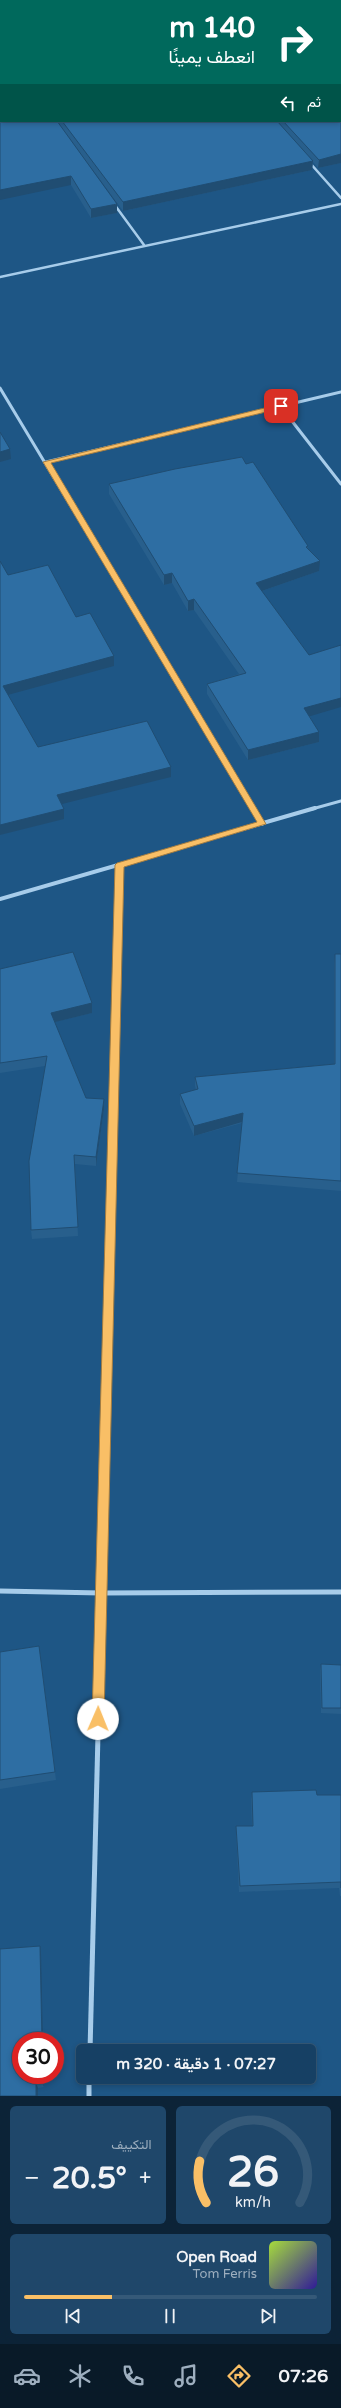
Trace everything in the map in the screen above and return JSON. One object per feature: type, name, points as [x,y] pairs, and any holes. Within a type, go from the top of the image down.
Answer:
[{"type":"street","points":[[304,157],[341,198]]},
{"type":"street","points":[[113,202],[144,245]]},
{"type":"street","points":[[0,278],[144,245],[341,204]]},
{"type":"street","points":[[0,388],[46,462],[262,824]]},
{"type":"street","points":[[46,462],[341,392]]},
{"type":"street","points":[[281,406],[341,484]]},
{"type":"street","points":[[0,899],[341,801]]},
{"type":"street","points":[[90,2044],[120,865]]},
{"type":"street","points":[[0,1591],[101,1593],[341,1592]]},
{"type":"street","points":[[89,2084],[89,2096]]},
{"type":"building","points":[[0,122],[58,122],[117,204],[91,209],[71,176],[0,190]]},
{"type":"building","points":[[63,122],[278,122],[313,161],[123,202]]},
{"type":"building","points":[[284,122],[341,122],[341,154],[319,160]]},
{"type":"building","points":[[0,432],[10,449],[0,452]]},
{"type":"building","points":[[242,457],[246,464],[253,462],[308,546],[306,547],[320,561],[256,583],[309,655],[341,645],[341,698],[304,708],[319,732],[248,750],[207,684],[246,673],[194,599],[188,601],[172,573],[164,575],[109,484],[175,469]]},
{"type":"building","points":[[0,561],[8,575],[48,565],[76,617],[90,613],[114,656],[3,686],[38,747],[147,721],[171,767],[57,795],[64,809],[0,825]]},
{"type":"building","points":[[73,952],[92,1003],[51,1013],[86,1098],[104,1099],[96,1157],[74,1155],[78,1227],[31,1230],[29,1161],[47,1056],[0,1063],[0,969]]},
{"type":"building","points":[[335,954],[341,954],[341,1181],[237,1173],[243,1113],[194,1126],[180,1094],[198,1089],[195,1077],[335,1064]]},
{"type":"building","points":[[39,1646],[55,1772],[0,1780],[0,1652]]},
{"type":"building","points":[[321,1664],[341,1665],[341,1708],[322,1708]]},
{"type":"building","points":[[316,1790],[317,1795],[341,1795],[341,1882],[240,1886],[236,1826],[253,1826],[252,1792]]},
{"type":"building","points":[[40,1946],[42,2032],[12,2032],[12,2084],[36,2084],[36,2096],[0,2096],[0,1949]]},
{"type":"route","points":[[98,1719],[120,865],[262,824],[46,462],[281,406]]}]
